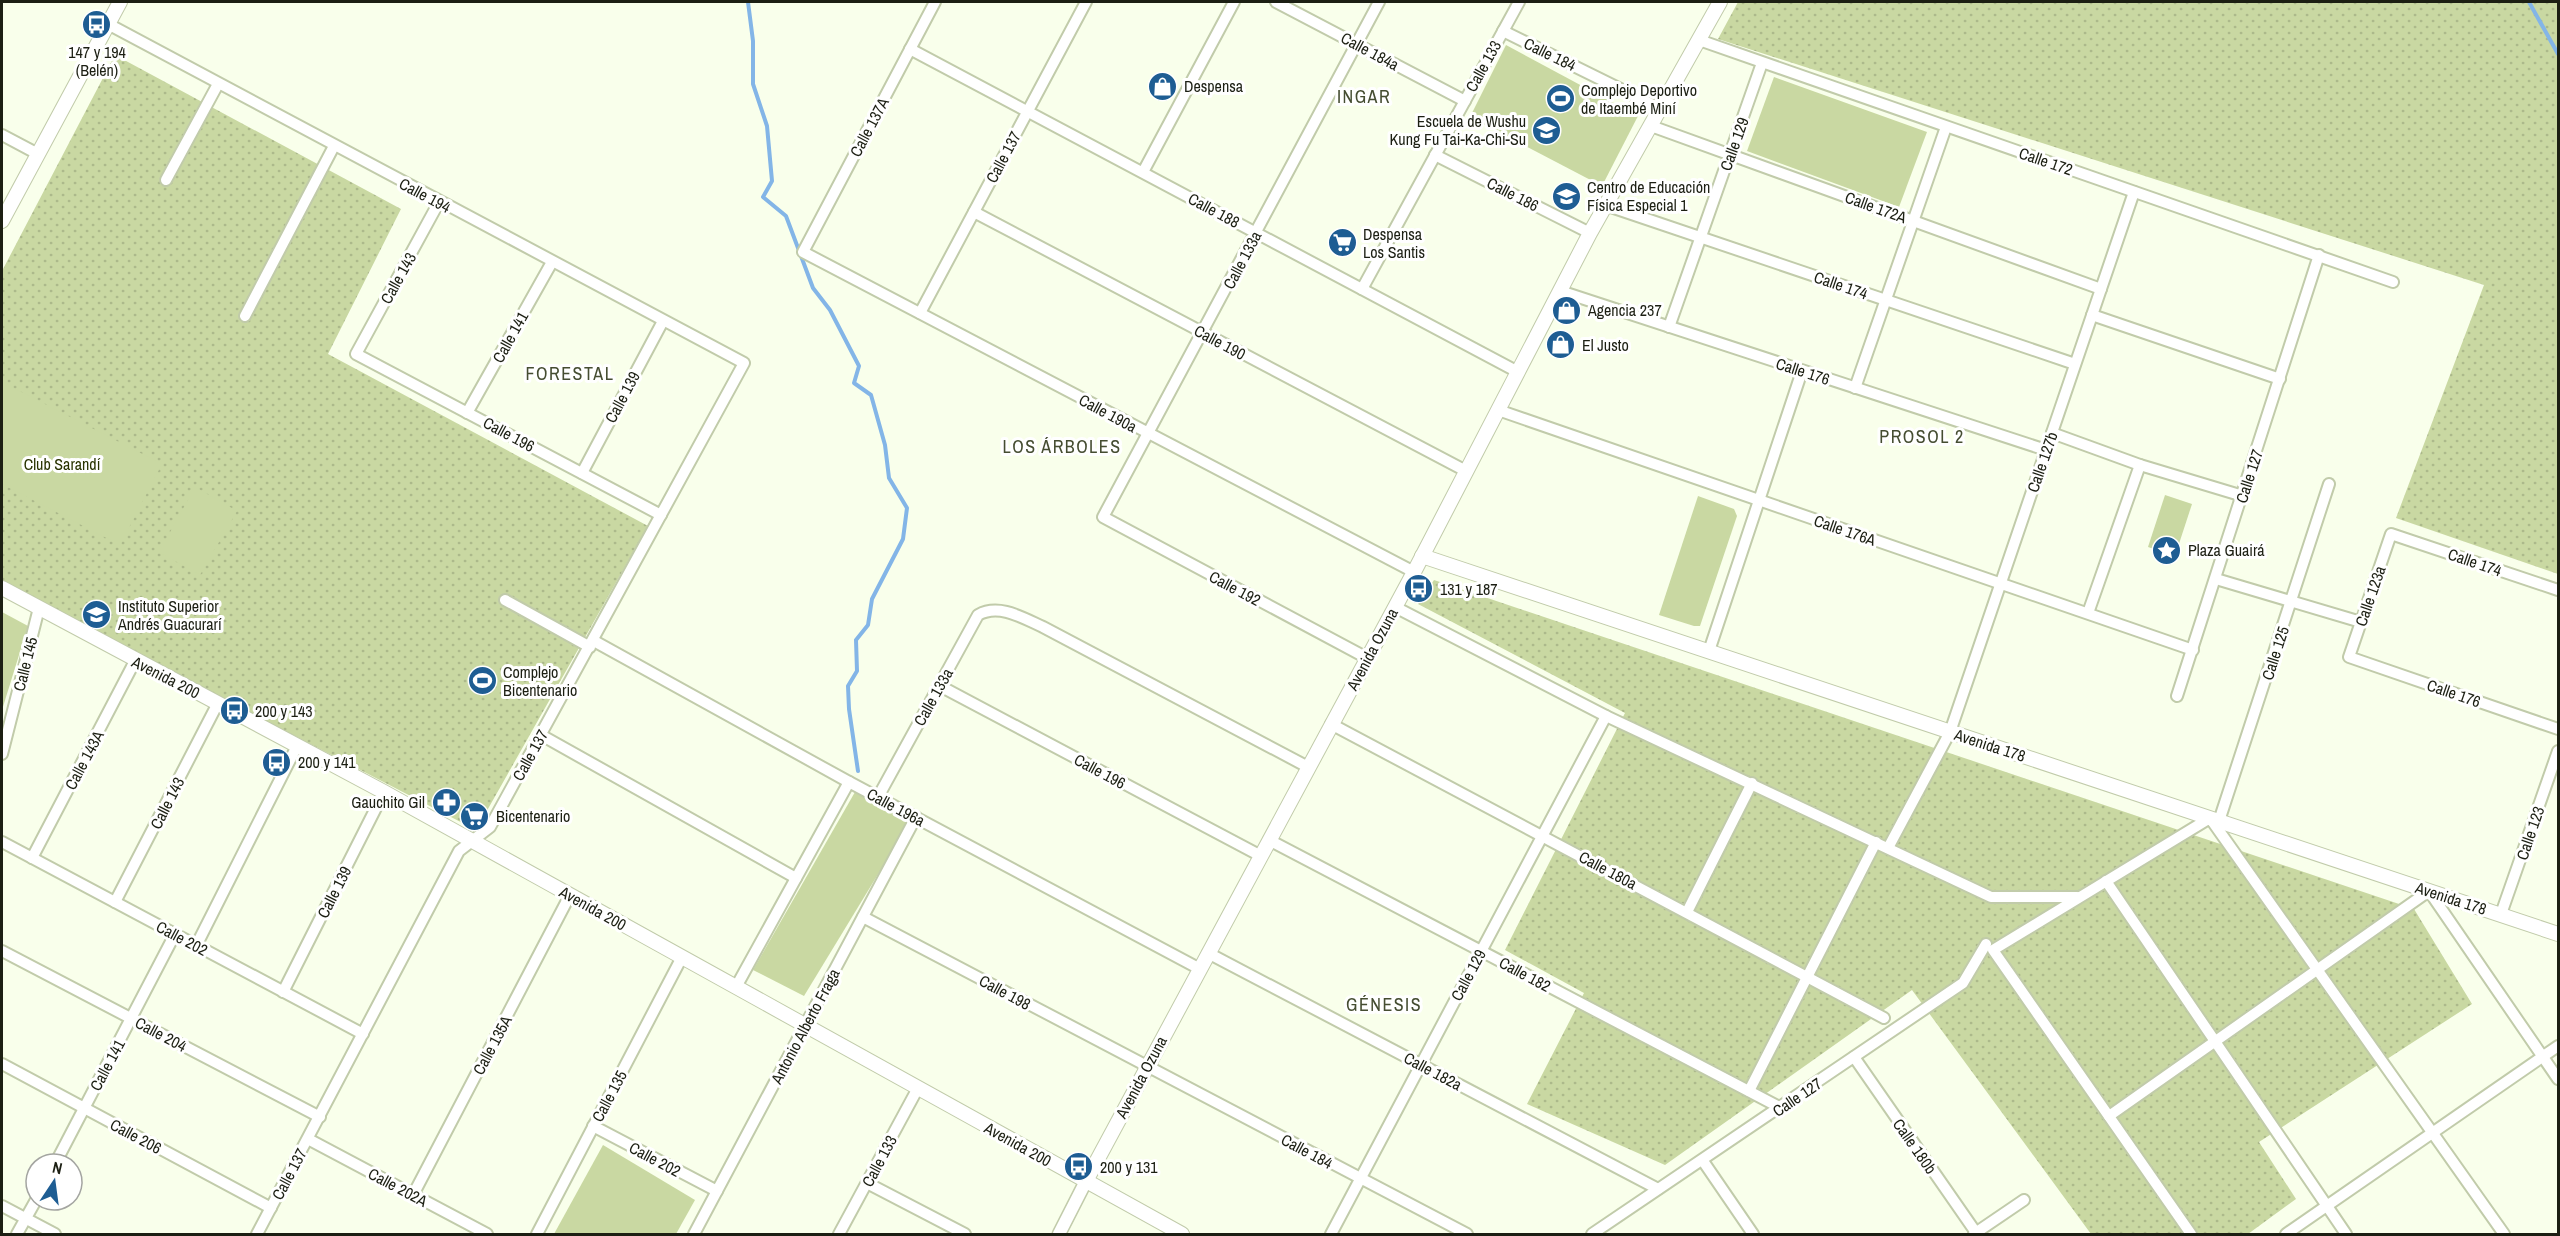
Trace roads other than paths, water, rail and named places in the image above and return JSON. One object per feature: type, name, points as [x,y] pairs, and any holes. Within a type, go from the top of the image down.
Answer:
[{"type":"main road","points":[[2,221],[120,2]]},
{"type":"main road","name":"Avenida Ozuna","points":[[1086,1182],[1414,572],[1590,233],[1608,206],[1720,2]]},
{"type":"main road","name":"Avenida 178","points":[[1422,556],[2559,934]]},
{"type":"main road","name":"Avenida 200","points":[[2,588],[384,792],[1182,1234]]},
{"type":"street","name":"Calle 137A","points":[[803,252],[935,2]]},
{"type":"street","name":"Calle 137","points":[[920,313],[1086,2]]},
{"type":"street","points":[[1143,172],[1234,2]]},
{"type":"street","name":"Calle 184a","points":[[1276,2],[1464,101]]},
{"type":"street","name":"Calle 133a","points":[[1103,517],[1379,2]]},
{"type":"street","name":"Calle 133","points":[[1362,289],[1519,2]]},
{"type":"street","name":"Calle 194","points":[[108,24],[744,363]]},
{"type":"street","name":"Calle 184","points":[[1503,31],[1661,110]]},
{"type":"street","name":"Calle 172","points":[[1699,40],[2393,282]]},
{"type":"street","name":"Calle 188","points":[[910,49],[1518,372]]},
{"type":"street","name":"Calle 129","points":[[1669,327],[1762,63]]},
{"type":"street","points":[[166,180],[218,84]]},
{"type":"street","name":"Calle 172A","points":[[1652,126],[2101,289]]},
{"type":"street","points":[[1855,388],[1947,127]]},
{"type":"street","points":[[2,135],[38,154]]},
{"type":"street","points":[[246,316],[334,146]]},
{"type":"street","name":"Calle 186","points":[[1435,155],[1590,233]]},
{"type":"street","name":"Calle 127b","points":[[1888,848],[1950,732],[2134,192]]},
{"type":"street","name":"Calle 143","points":[[356,354],[439,202]]},
{"type":"street","name":"Calle 174","points":[[1608,206],[2075,364]]},
{"type":"street","name":"Calle 190","points":[[974,212],[1466,471]]},
{"type":"street","name":"Calle 190a","points":[[803,252],[1414,572]]},
{"type":"street","name":"Calle 127","points":[[2177,696],[2217,579],[2319,255]]},
{"type":"street","name":"Calle 141","points":[[467,412],[552,262]]},
{"type":"street","name":"Calle 176","points":[[1560,291],[2046,450]]},
{"type":"street","points":[[2092,315],[2280,379]]},
{"type":"street","name":"Calle 139","points":[[582,473],[663,321]]},
{"type":"street","name":"Calle 196","points":[[356,354],[661,516]]},
{"type":"street","name":"Calle 137","points":[[257,1234],[459,851],[490,827],[744,363]]},
{"type":"street","points":[[1709,651],[1802,370]]},
{"type":"street","name":"Calle 176A","points":[[1498,410],[2193,650]]},
{"type":"street","points":[[2052,433],[2140,465],[2243,496]]},
{"type":"street","points":[[2088,613],[2140,465]]},
{"type":"street","name":"Calle 125","points":[[2214,819],[2292,602],[2329,484]]},
{"type":"street","name":"Calle 192","points":[[1103,517],[1367,658]]},
{"type":"street","name":"Calle 174","points":[[2391,534],[2559,590]]},
{"type":"street","name":"Calle 123a","points":[[2349,657],[2391,534]]},
{"type":"street","points":[[2217,579],[2361,622]]},
{"type":"street","name":"Calle 196a","points":[[505,600],[592,644],[1200,969]]},
{"type":"street","points":[[1395,607],[1606,716],[1991,897],[2079,897]]},
{"type":"street","name":"Calle 145","points":[[2,754],[39,608]]},
{"type":"street","name":"Calle 133a","points":[[878,797],[978,615],[986,610],[997,610],[1043,627],[1308,767]]},
{"type":"street","name":"Calle 176","points":[[2349,657],[2559,729]]},
{"type":"street","name":"Calle 143A","points":[[32,858],[135,661]]},
{"type":"street","name":"Calle 196","points":[[940,686],[1261,856]]},
{"type":"street","name":"Calle 143","points":[[116,902],[218,703]]},
{"type":"street","name":"Calle 129","points":[[1331,1234],[1606,716]]},
{"type":"street","name":"Calle 180a","points":[[1331,724],[1884,1018]]},
{"type":"street","points":[[541,735],[796,878]]},
{"type":"street","points":[[196,946],[297,746]]},
{"type":"street","name":"Calle 123","points":[[2501,914],[2559,751]]},
{"type":"street","points":[[736,987],[849,782]]},
{"type":"street","points":[[1687,912],[1752,783]]},
{"type":"street","name":"Calle 139","points":[[284,992],[384,792]]},
{"type":"street","name":"Antonio Alberto Fraga","points":[[693,1234],[916,817]]},
{"type":"street","points":[[2191,1234],[1993,950],[2214,819],[2504,1234]]},
{"type":"street","name":"Calle 182","points":[[1269,840],[1781,1108]]},
{"type":"street","name":"Calle 202","points":[[2,842],[363,1034]]},
{"type":"street","points":[[1749,1091],[1876,842]]},
{"type":"street","points":[[2106,881],[2346,1234]]},
{"type":"street","points":[[2109,1116],[2429,891],[2559,1079]]},
{"type":"street","name":"Calle 135A","points":[[413,1195],[570,896]]},
{"type":"street","name":"Calle 198","points":[[863,917],[1147,1066]]},
{"type":"street","name":"Calle 141","points":[[61,1152],[175,934]]},
{"type":"street","name":"Calle 127","points":[[1592,1234],[1964,983],[1986,944]]},
{"type":"street","name":"Calle 204","points":[[2,951],[320,1117]]},
{"type":"street","name":"Calle 182a","points":[[1209,952],[1658,1189]]},
{"type":"street","name":"Calle 135","points":[[537,1234],[682,957]]},
{"type":"street","points":[[2286,1234],[2559,1046]]},
{"type":"street","name":"Calle 180b","points":[[1854,1057],[1976,1234]]},
{"type":"street","name":"Calle 206","points":[[2,1064],[271,1208]]},
{"type":"street","name":"Calle 184","points":[[1147,1066],[1467,1234]]},
{"type":"street","name":"Calle 133","points":[[839,1234],[918,1088]]},
{"type":"street","name":"Calle 202","points":[[593,1126],[717,1191]]},
{"type":"street","name":"Calle 202A","points":[[308,1139],[488,1234]]},
{"type":"street","points":[[1702,1161],[1753,1234]]},
{"type":"street","name":"Avenida Ozuna","points":[[1059,1234],[1086,1182]]},
{"type":"street","points":[[867,1183],[965,1234]]},
{"type":"street","points":[[1976,1234],[2024,1200]]},
{"type":"street","points":[[2,1206],[55,1234]]},
{"type":"street","points":[[17,1234],[30,1212]]},
{"type":"waterway","points":[[748,2],[753,41],[753,84],[767,126],[772,181],[763,197],[786,216],[813,288],[830,310],[859,366],[854,383],[871,395],[885,445],[889,478],[907,508],[903,539],[872,599],[868,625],[856,640],[857,671],[848,686],[858,771]]},
{"type":"waterway","points":[[2529,2],[2558,54]]},
{"type":"place","name":"147 y 194 (Belén)","points":[[97,24]]},
{"type":"place","name":"Despensa","points":[[1163,86]]},
{"type":"place","name":"Complejo Deportivo de Itaembé Miní","points":[[1560,99]]},
{"type":"place","name":"Escuela de Wushu Kung Fu Tai-Ka-Chi-Su","points":[[1547,130]]},
{"type":"place","name":"Centro de Educación Física Especial 1","points":[[1566,196]]},
{"type":"place","name":"Despensa Los Santis","points":[[1342,243]]},
{"type":"place","name":"Agencia 237","points":[[1567,310]]},
{"type":"place","name":"El Justo","points":[[1561,345]]},
{"type":"place","name":"Plaza Guairá","points":[[2167,550]]},
{"type":"place","name":"131 y 187","points":[[1419,589]]},
{"type":"place","name":"Instituto Superior Andrés Guacurarí","points":[[97,615]]},
{"type":"place","name":"Complejo Bicentenario","points":[[482,681]]},
{"type":"place","name":"200 y 143","points":[[234,711]]},
{"type":"place","name":"200 y 141","points":[[277,762]]},
{"type":"place","name":"Gauchito Gil","points":[[446,802]]},
{"type":"place","name":"Bicentenario","points":[[475,816]]},
{"type":"place","name":"200 y 131","points":[[1079,1167]]},
{"type":"district","name":"INGAR","points":[[1364,97]]},
{"type":"district","name":"FORESTAL","points":[[570,374]]},
{"type":"district","name":"PROSOL 2","points":[[1922,437]]},
{"type":"district","name":"LOS ÁRBOLES","points":[[1062,447]]},
{"type":"district","name":"GÉNESIS","points":[[1384,1005]]},
{"type":"park label","name":"Club Sarandí","points":[[62,464]]}]
